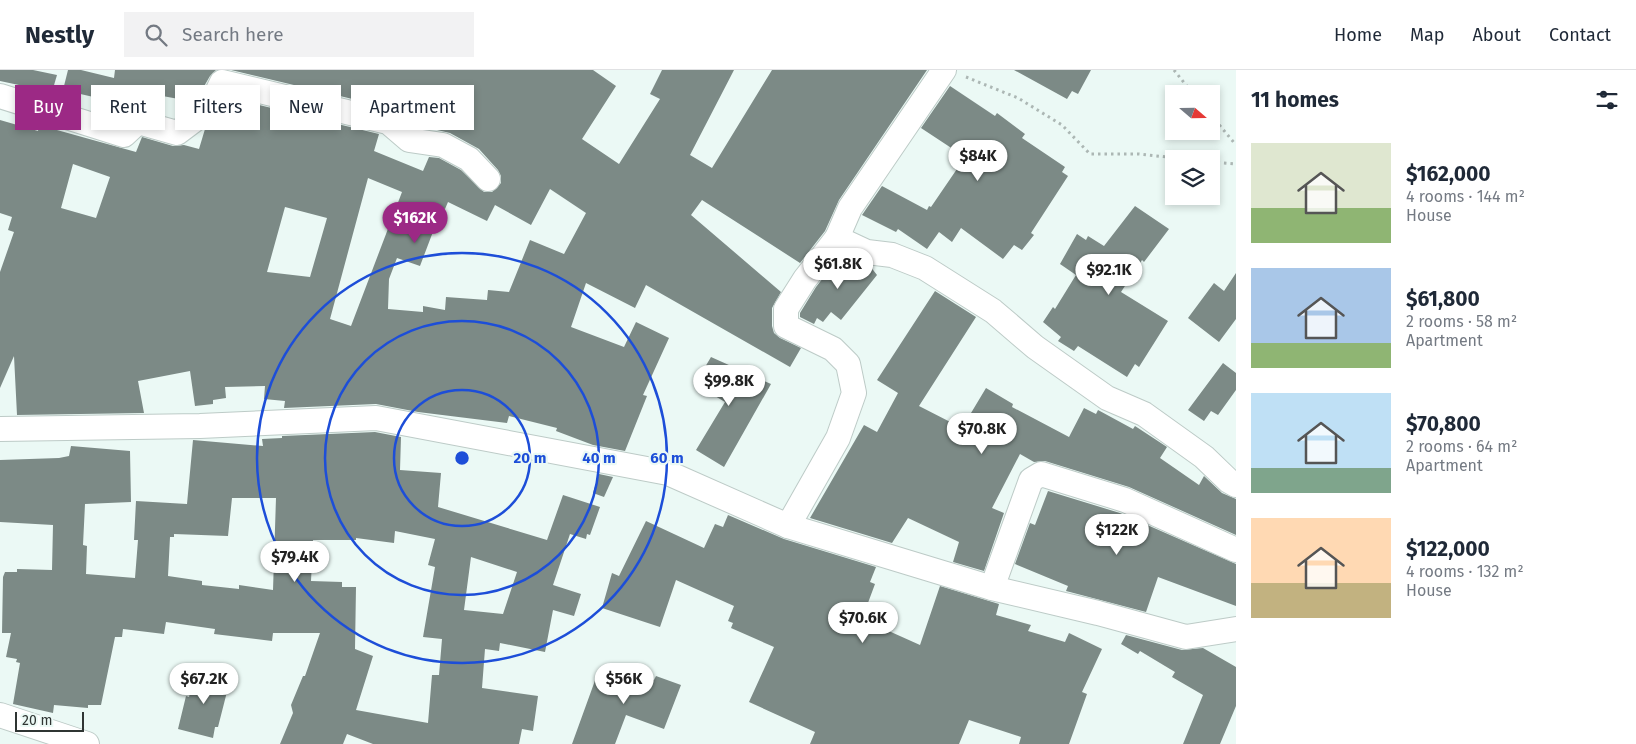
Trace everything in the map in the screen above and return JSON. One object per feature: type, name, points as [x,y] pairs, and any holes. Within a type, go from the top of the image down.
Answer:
[{"type":"street","points":[[788,526],[838,438],[854,393],[848,364],[833,349],[786,326],[786,309],[805,279],[837,238],[850,208],[943,72]]},
{"type":"street","points":[[0,96],[124,135],[138,122],[177,133],[209,109],[222,82],[388,122],[410,140],[443,145],[470,159],[488,179]]},
{"type":"street","points":[[837,238],[867,252],[892,255],[925,268],[993,311],[1035,347],[1107,398],[1152,419],[1204,457],[1229,481],[1236,485]]},
{"type":"street","points":[[0,429],[200,426],[376,418],[668,473],[788,526],[992,588],[1098,613],[1186,637],[1236,629]]},
{"type":"street","points":[[992,588],[1031,480],[1040,474],[1125,500],[1236,550]]},
{"type":"street","points":[[0,715],[87,744]]},
{"type":"path","points":[[1174,70],[1186,85]]},
{"type":"path","points":[[943,72],[962,72],[966,78],[1018,98],[1062,125],[1090,154],[1139,154],[1165,157]]},
{"type":"path","points":[[1220,126],[1236,145]]},
{"type":"path","points":[[1220,163],[1236,164]]},
{"type":"building","points":[[0,70],[33,70],[57,75],[54,85],[19,85],[0,81]]},
{"type":"building","points":[[68,70],[81,70],[114,78],[115,70],[216,70],[205,85],[175,85],[175,98],[165,96],[165,85],[91,85],[91,96],[81,94],[81,85],[64,85]]},
{"type":"building","points":[[231,70],[593,70],[616,86],[582,139],[619,164],[660,99],[650,94],[662,70],[734,70],[690,155],[712,168],[772,70],[927,70],[839,200],[825,231],[800,263],[702,200],[691,215],[781,292],[772,308],[774,333],[801,348],[790,367],[646,285],[635,308],[586,283],[571,327],[624,347],[636,322],[669,338],[643,395],[647,396],[625,451],[593,445],[556,431],[557,428],[509,416],[507,423],[418,412],[376,404],[284,408],[285,401],[264,399],[265,386],[225,387],[226,398],[213,400],[213,404],[195,406],[190,371],[138,381],[144,413],[17,415],[14,356],[0,388],[0,272],[14,232],[8,230],[12,217],[0,213],[0,120],[15,124],[15,130],[57,130],[136,152],[142,137],[173,146],[184,145],[199,149],[205,130],[260,130],[260,105],[270,108],[270,130],[341,130],[341,125],[351,127],[351,130],[362,130],[379,134],[374,151],[423,171],[429,157],[439,158],[461,170],[484,192],[492,192],[501,183],[501,176],[498,170],[479,149],[450,133],[437,130],[474,130],[474,85],[351,85],[351,99],[341,96],[341,85],[294,85]],"holes":[[[73,164],[110,177],[96,218],[61,208]],[[368,178],[402,192],[351,326],[330,319]],[[550,189],[586,213],[564,254],[530,240],[509,292],[488,290],[487,300],[446,297],[445,310],[423,306],[423,312],[388,309],[389,279],[397,258],[420,266],[442,208],[445,209],[448,202],[487,221],[495,205],[531,225]],[[285,207],[327,218],[310,277],[267,272]]]},
{"type":"building","points":[[1014,70],[1091,70],[1078,94],[1072,91],[1067,99]]},
{"type":"building","points":[[950,86],[995,116],[997,113],[1025,134],[1022,138],[1065,167],[1062,172],[1068,176],[1031,233],[1034,235],[1022,250],[1014,245],[1003,259],[961,228],[952,242],[939,232],[927,249],[898,229],[896,232],[862,215],[882,186],[927,210],[959,166],[965,157],[921,128]]},
{"type":"building","points":[[1135,206],[1169,229],[1144,262],[1142,260],[1121,292],[1168,321],[1139,367],[1135,364],[1127,377],[1078,346],[1074,351],[1058,341],[1061,337],[1043,322],[1053,307],[1055,309],[1076,275],[1060,264],[1077,234],[1086,240],[1088,236],[1104,246]]},
{"type":"building","points":[[841,255],[870,266],[877,275],[841,320],[831,312],[823,322],[817,318],[814,324],[800,317],[800,313],[816,287]]},
{"type":"building","points":[[1236,273],[1236,319],[1219,342],[1188,318],[1214,283],[1224,291]]},
{"type":"building","points":[[935,291],[976,317],[919,406],[962,428],[986,388],[1013,404],[1012,407],[1069,437],[1084,408],[1096,414],[1098,410],[1133,429],[1135,426],[1167,447],[1160,458],[1199,485],[1204,476],[1222,493],[1236,499],[1236,535],[1129,487],[1045,461],[1034,462],[1020,454],[992,508],[1004,513],[984,571],[953,562],[959,542],[908,518],[892,543],[810,518],[864,425],[877,432],[898,393],[877,380]]},
{"type":"building","points":[[711,357],[771,384],[724,467],[696,450],[725,402],[695,384]]},
{"type":"building","points":[[1223,363],[1236,373],[1236,390],[1218,415],[1211,411],[1204,421],[1188,410]]},
{"type":"building","points":[[375,432],[401,437],[400,470],[441,473],[438,507],[547,540],[563,495],[600,507],[590,535],[587,534],[586,539],[570,534],[553,585],[581,594],[574,616],[553,610],[545,652],[500,643],[499,651],[485,649],[482,688],[538,696],[533,731],[522,729],[519,744],[373,744],[347,734],[343,744],[280,744],[293,713],[291,705],[303,676],[305,676],[320,633],[273,633],[272,641],[214,634],[215,629],[166,622],[164,634],[123,629],[122,637],[115,637],[101,705],[88,705],[88,708],[54,705],[53,713],[13,704],[20,663],[16,662],[17,659],[6,657],[11,633],[2,633],[3,577],[5,572],[17,572],[17,569],[52,570],[53,525],[0,522],[0,460],[59,458],[69,456],[71,446],[130,451],[131,502],[85,504],[83,545],[87,546],[86,574],[135,578],[138,540],[134,540],[136,501],[187,504],[193,440],[263,446],[262,439],[282,438],[282,436]],"holes":[[[232,498],[276,498],[273,590],[239,585],[239,589],[202,585],[202,581],[168,576],[170,537],[174,537],[174,534],[228,536]],[[395,531],[435,539],[428,565],[435,567],[423,637],[442,639],[439,675],[432,675],[428,723],[356,710],[373,656],[355,649],[356,587],[342,587],[342,582],[311,581],[313,540],[356,540],[356,538],[394,543]],[[471,557],[517,572],[503,614],[464,610]]]},
{"type":"building","points":[[599,474],[613,477],[604,497],[593,493]]},
{"type":"building","points":[[1048,491],[1120,513],[1236,564],[1236,606],[1158,577],[1146,612],[1066,591],[1068,586],[1015,564],[1030,523],[1035,525]]},
{"type":"building","points":[[728,515],[784,539],[876,567],[870,582],[875,584],[862,619],[920,645],[940,586],[999,604],[996,615],[1031,625],[1028,631],[1065,642],[1069,633],[1102,649],[1082,692],[1087,694],[1069,744],[1019,744],[1021,737],[969,720],[959,744],[810,744],[815,732],[749,702],[774,647],[731,628],[733,623],[728,621],[734,606],[676,580],[660,627],[602,608],[612,573],[619,576],[646,521],[704,548],[715,524],[723,527]]},
{"type":"building","points":[[1126,635],[1182,650],[1203,648],[1236,667],[1236,706],[1220,744],[1183,744],[1203,695],[1172,677],[1175,672],[1140,651],[1138,654],[1121,644]]},
{"type":"building","points":[[620,666],[654,680],[656,676],[681,685],[664,729],[626,715],[615,744],[572,744],[597,675],[607,678],[609,675],[615,678]]},
{"type":"building","points":[[199,672],[230,680],[218,727],[215,727],[213,738],[178,729],[186,696],[189,697],[192,685],[195,686]]}]
